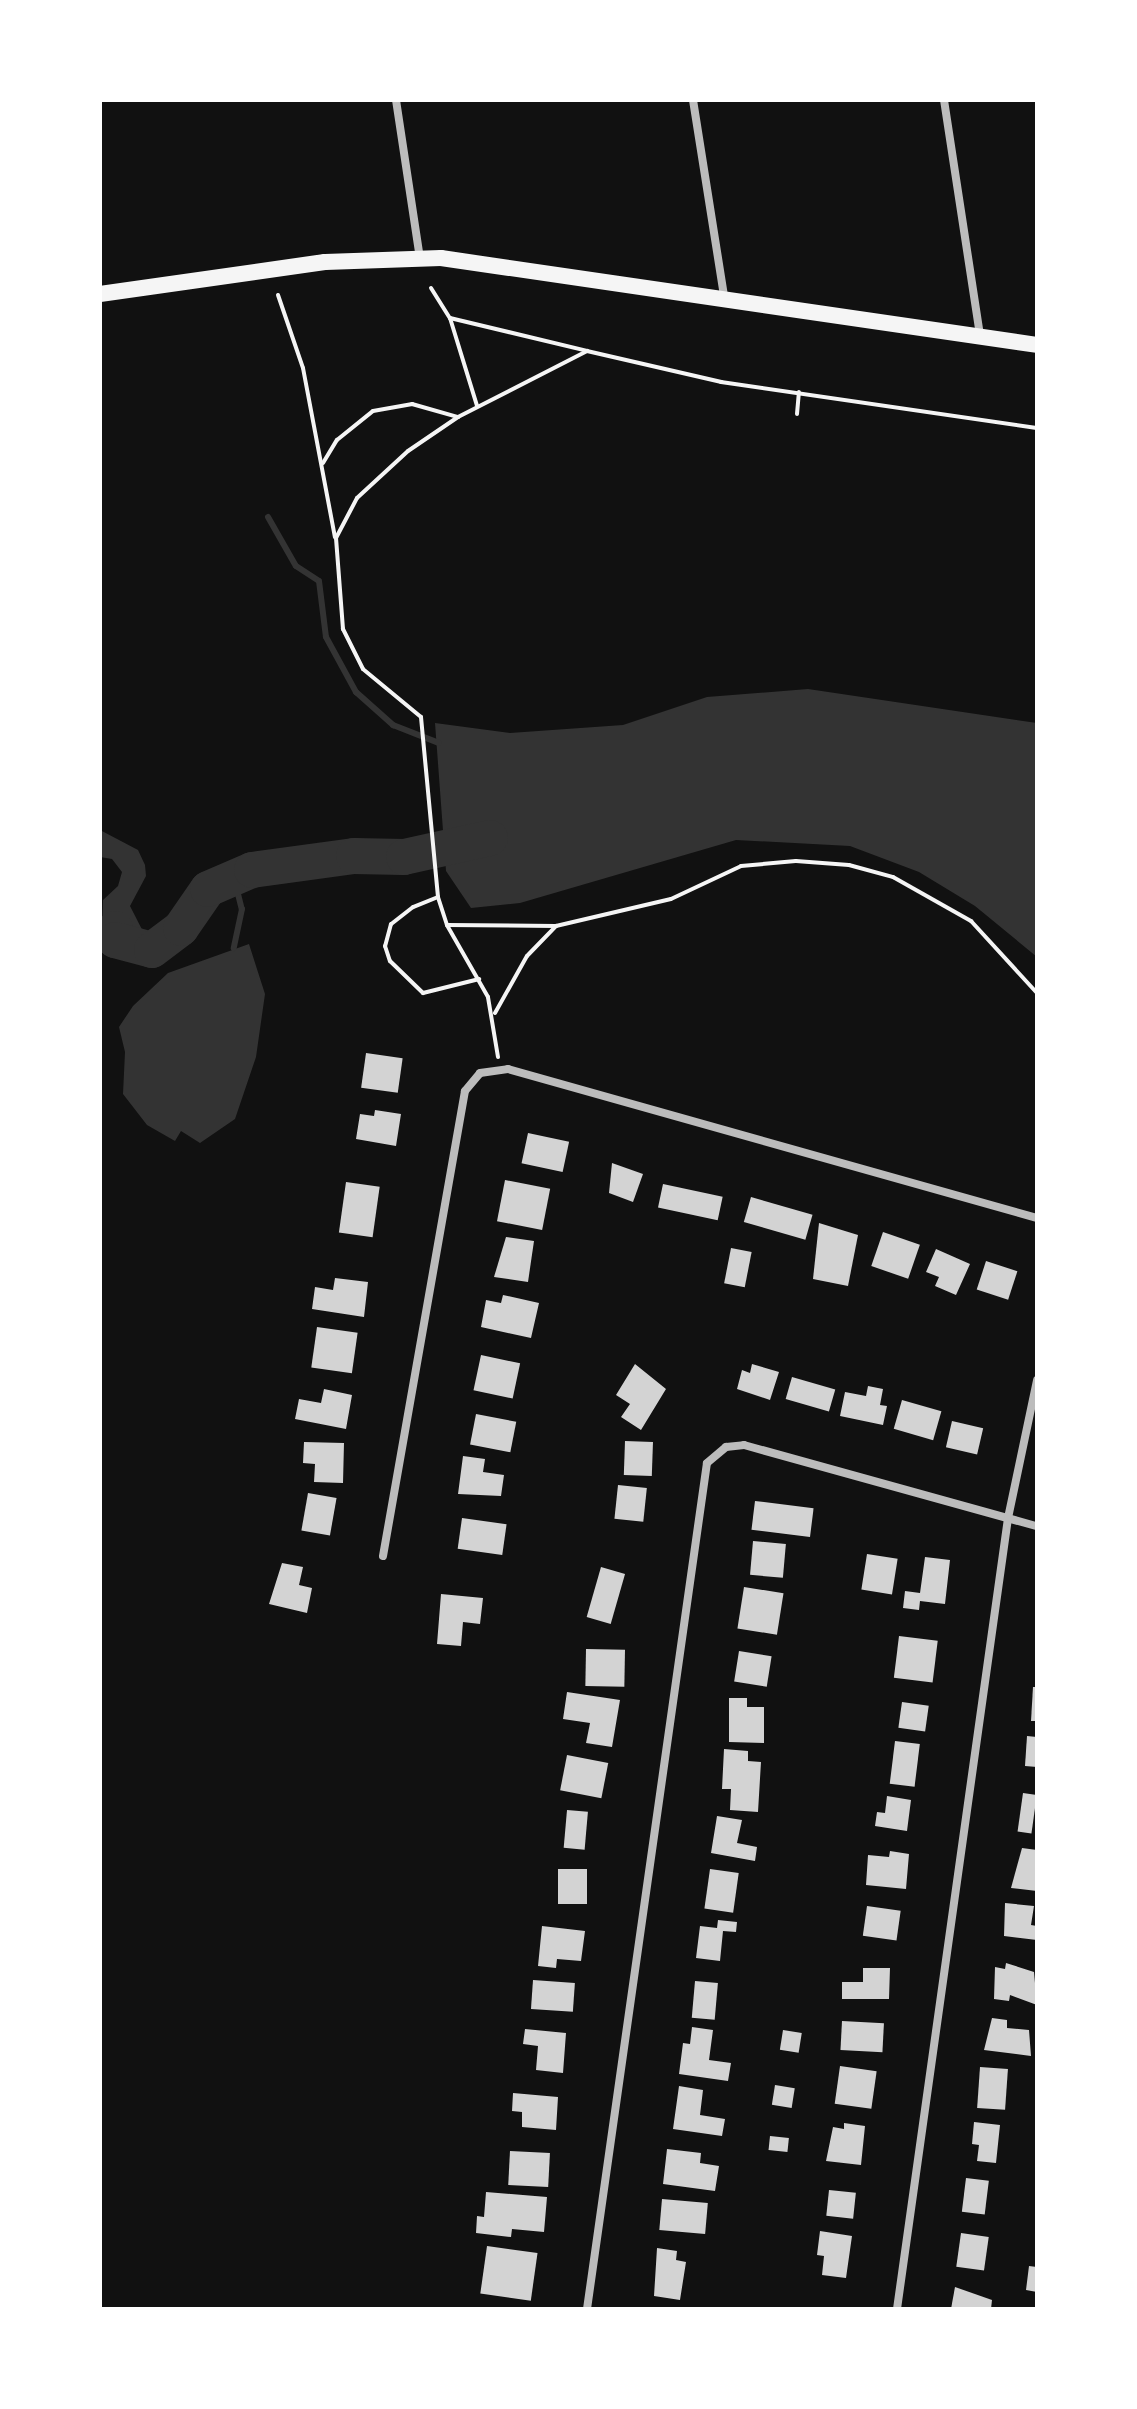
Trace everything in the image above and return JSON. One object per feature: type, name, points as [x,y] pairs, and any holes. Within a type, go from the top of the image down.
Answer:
[{"type":"main road","points":[[100,294],[285,267],[420,258],[502,263],[1037,345]]},
{"type":"street","points":[[396,100],[420,258]]},
{"type":"street","points":[[693,100],[724,296]]},
{"type":"street","points":[[944,100],[980,336]]},
{"type":"street","points":[[383,1556],[465,1091],[480,1073],[498,1068],[1037,1218]]},
{"type":"street","points":[[897,2309],[1008,1518],[1037,1380]]},
{"type":"street","points":[[587,2309],[704,1471],[718,1452],[744,1445],[1037,1526]]},
{"type":"path","points":[[431,288],[450,318],[477,406]]},
{"type":"path","points":[[278,295],[303,368],[336,538],[337,595],[348,643],[363,669],[418,714],[422,725],[429,837],[438,897],[447,925],[479,979],[493,1015],[498,1068]]},
{"type":"path","points":[[450,318],[721,382],[1037,428]]},
{"type":"path","points":[[336,538],[357,498],[382,473],[458,417],[587,351]]},
{"type":"path","points":[[797,414],[799,392]]},
{"type":"path","points":[[322,465],[337,440],[373,411],[412,404],[458,417]]},
{"type":"path","points":[[447,925],[556,926],[671,899],[741,866],[796,861],[849,865],[893,877],[971,921],[1037,993]]},
{"type":"path","points":[[438,897],[413,907],[391,924],[385,946],[390,961],[423,993],[479,979]]},
{"type":"path","points":[[493,1015],[527,956],[556,926]]},
{"type":"shaded area","points":[[808,689],[1037,723],[1037,957],[975,906],[919,872],[850,846],[736,840],[520,903],[471,908],[446,871],[435,723],[510,733],[623,725],[707,697]]},
{"type":"shaded area","points":[[100,830],[138,850],[145,865],[146,876],[130,906],[155,955],[149,958],[120,956],[102,933],[103,900],[118,886],[122,872],[112,859],[100,857]]},
{"type":"shaded area","points":[[249,944],[265,994],[256,1057],[235,1119],[200,1143],[181,1131],[175,1141],[147,1125],[123,1094],[125,1052],[119,1027],[133,1006],[168,973]]},
{"type":"building","points":[[366,1053],[403,1058],[398,1093],[361,1088]]},
{"type":"building","points":[[375,1110],[401,1114],[396,1146],[356,1139],[360,1114],[374,1116]]},
{"type":"building","points":[[528,1133],[569,1142],[563,1172],[522,1163]]},
{"type":"building","points":[[612,1163],[643,1174],[633,1202],[609,1193]]},
{"type":"building","points":[[505,1180],[550,1189],[542,1230],[497,1221]]},
{"type":"building","points":[[346,1182],[380,1187],[373,1237],[339,1233]]},
{"type":"building","points":[[663,1184],[723,1197],[718,1220],[658,1207]]},
{"type":"building","points":[[751,1197],[813,1215],[805,1240],[744,1222]]},
{"type":"building","points":[[819,1223],[858,1235],[848,1286],[813,1279]]},
{"type":"building","points":[[883,1232],[920,1245],[908,1279],[871,1266]]},
{"type":"building","points":[[506,1237],[534,1241],[528,1282],[494,1277]]},
{"type":"building","points":[[731,1248],[752,1252],[745,1287],[724,1283]]},
{"type":"building","points":[[936,1249],[970,1264],[956,1295],[935,1286],[939,1277],[926,1272]]},
{"type":"building","points":[[986,1261],[1017,1271],[1008,1300],[977,1290]]},
{"type":"building","points":[[335,1278],[368,1282],[364,1317],[312,1309],[315,1287],[333,1290]]},
{"type":"building","points":[[503,1295],[539,1303],[531,1338],[481,1327],[486,1300],[501,1303]]},
{"type":"building","points":[[317,1327],[358,1333],[352,1373],[311,1368]]},
{"type":"building","points":[[481,1355],[520,1363],[513,1399],[474,1390]]},
{"type":"building","points":[[635,1364],[666,1389],[641,1430],[621,1417],[630,1404],[616,1395]]},
{"type":"building","points":[[752,1364],[779,1372],[770,1400],[737,1389],[742,1370],[750,1373]]},
{"type":"building","points":[[792,1377],[835,1389],[829,1412],[786,1399]]},
{"type":"building","points":[[868,1386],[883,1389],[880,1405],[887,1406],[883,1425],[840,1416],[845,1392],[866,1396]]},
{"type":"building","points":[[324,1389],[352,1395],[346,1429],[295,1419],[299,1399],[321,1403]]},
{"type":"building","points":[[902,1400],[941,1411],[933,1440],[894,1429]]},
{"type":"building","points":[[476,1414],[516,1422],[510,1452],[470,1444]]},
{"type":"building","points":[[952,1421],[983,1428],[977,1455],[946,1447]]},
{"type":"building","points":[[625,1441],[653,1442],[652,1476],[624,1475]]},
{"type":"building","points":[[304,1442],[344,1443],[343,1483],[314,1482],[315,1464],[303,1463]]},
{"type":"building","points":[[463,1456],[485,1459],[483,1472],[504,1475],[501,1496],[458,1494]]},
{"type":"building","points":[[618,1485],[647,1488],[643,1522],[614,1519]]},
{"type":"building","points":[[308,1493],[337,1498],[330,1535],[301,1530]]},
{"type":"building","points":[[755,1501],[814,1508],[810,1537],[751,1530]]},
{"type":"building","points":[[462,1518],[507,1524],[502,1555],[458,1549]]},
{"type":"building","points":[[753,1541],[786,1544],[783,1578],[750,1575]]},
{"type":"building","points":[[867,1554],[898,1559],[892,1594],[861,1590]]},
{"type":"building","points":[[925,1557],[950,1560],[945,1604],[920,1601],[919,1610],[903,1608],[905,1591],[920,1593]]},
{"type":"building","points":[[282,1563],[303,1567],[299,1585],[312,1588],[307,1613],[269,1604]]},
{"type":"building","points":[[601,1567],[625,1574],[611,1624],[587,1617]]},
{"type":"building","points":[[744,1587],[784,1593],[777,1635],[737,1628]]},
{"type":"building","points":[[441,1594],[483,1598],[480,1624],[463,1622],[461,1646],[437,1644]]},
{"type":"building","points":[[899,1636],[938,1641],[933,1682],[894,1678]]},
{"type":"building","points":[[586,1649],[625,1650],[624,1687],[585,1686]]},
{"type":"building","points":[[739,1651],[772,1656],[767,1687],[734,1682]]},
{"type":"building","points":[[1033,1687],[1037,1687],[1037,1721],[1031,1721]]},
{"type":"building","points":[[567,1692],[620,1700],[612,1747],[586,1743],[590,1723],[563,1719]]},
{"type":"building","points":[[729,1698],[747,1698],[747,1707],[764,1707],[764,1743],[729,1742]]},
{"type":"building","points":[[902,1702],[929,1706],[925,1732],[898,1728]]},
{"type":"building","points":[[1027,1736],[1037,1737],[1037,1767],[1025,1766]]},
{"type":"building","points":[[895,1741],[920,1744],[915,1787],[890,1784]]},
{"type":"building","points":[[724,1749],[748,1751],[748,1761],[761,1762],[758,1812],[730,1810],[731,1789],[722,1789]]},
{"type":"building","points":[[567,1755],[608,1763],[601,1798],[560,1790]]},
{"type":"building","points":[[1023,1793],[1037,1795],[1031,1834],[1018,1832]]},
{"type":"building","points":[[887,1796],[911,1800],[907,1831],[875,1826],[877,1812],[885,1813]]},
{"type":"building","points":[[567,1810],[588,1812],[585,1850],[564,1848]]},
{"type":"building","points":[[717,1816],[742,1820],[737,1843],[757,1847],[755,1861],[711,1853]]},
{"type":"building","points":[[1022,1848],[1037,1850],[1037,1891],[1011,1888]]},
{"type":"building","points":[[890,1851],[909,1854],[906,1889],[866,1885],[868,1855],[889,1857]]},
{"type":"building","points":[[558,1869],[587,1869],[587,1904],[558,1904]]},
{"type":"building","points":[[710,1869],[739,1873],[733,1913],[704,1909]]},
{"type":"building","points":[[1005,1903],[1034,1906],[1031,1925],[1037,1926],[1037,1940],[1004,1936]]},
{"type":"building","points":[[867,1906],[901,1911],[896,1940],[863,1936]]},
{"type":"building","points":[[718,1920],[737,1922],[736,1932],[723,1931],[720,1961],[696,1958],[700,1926],[717,1928]]},
{"type":"building","points":[[542,1926],[585,1931],[581,1961],[557,1959],[556,1968],[538,1966]]},
{"type":"building","points":[[1006,1963],[1034,1972],[1037,2005],[1010,1995],[1009,2001],[994,1999],[995,1967],[1005,1969]]},
{"type":"building","points":[[863,1968],[890,1968],[889,1999],[842,1999],[842,1982],[863,1982]]},
{"type":"building","points":[[533,1980],[575,1983],[573,2012],[531,2009]]},
{"type":"building","points":[[695,1981],[718,1983],[715,2020],[692,2018]]},
{"type":"building","points":[[992,2018],[1007,2020],[1007,2028],[1029,2030],[1031,2056],[984,2050]]},
{"type":"building","points":[[842,2021],[884,2023],[882,2052],[840,2050]]},
{"type":"building","points":[[692,2027],[713,2030],[709,2060],[731,2063],[728,2081],[679,2074],[683,2043],[690,2044]]},
{"type":"building","points":[[525,2029],[566,2033],[563,2073],[536,2070],[538,2046],[523,2044]]},
{"type":"building","points":[[783,2030],[802,2033],[799,2053],[780,2050]]},
{"type":"building","points":[[840,2066],[877,2071],[871,2109],[835,2104]]},
{"type":"building","points":[[980,2067],[1008,2069],[1005,2110],[977,2108]]},
{"type":"building","points":[[775,2085],[795,2088],[792,2108],[772,2105]]},
{"type":"building","points":[[679,2086],[703,2090],[700,2115],[725,2119],[722,2136],[673,2129]]},
{"type":"building","points":[[513,2093],[558,2097],[556,2130],[522,2127],[522,2112],[512,2111]]},
{"type":"building","points":[[974,2122],[1000,2125],[996,2163],[977,2161],[979,2145],[972,2144]]},
{"type":"building","points":[[844,2123],[865,2126],[861,2165],[826,2161],[833,2127],[844,2129]]},
{"type":"building","points":[[770,2136],[789,2138],[787,2152],[769,2150]]},
{"type":"building","points":[[667,2149],[701,2153],[700,2163],[719,2166],[715,2191],[663,2184]]},
{"type":"building","points":[[510,2151],[550,2153],[548,2187],[508,2185]]},
{"type":"building","points":[[966,2178],[989,2181],[985,2215],[962,2212]]},
{"type":"building","points":[[829,2190],[856,2193],[853,2219],[826,2216]]},
{"type":"building","points":[[486,2192],[547,2197],[544,2232],[512,2229],[511,2237],[476,2233],[477,2216],[484,2217]]},
{"type":"building","points":[[662,2199],[708,2203],[705,2234],[659,2230]]},
{"type":"building","points":[[820,2231],[852,2236],[846,2278],[822,2275],[824,2256],[817,2255]]},
{"type":"building","points":[[961,2233],[989,2237],[984,2271],[956,2267]]},
{"type":"building","points":[[487,2246],[538,2253],[531,2301],[480,2294]]},
{"type":"building","points":[[657,2248],[677,2251],[676,2260],[686,2262],[680,2300],[654,2296]]},
{"type":"building","points":[[1029,2266],[1037,2267],[1037,2292],[1026,2290]]},
{"type":"building","points":[[955,2287],[992,2300],[991,2309],[951,2309]]},
{"type":"waterway","points":[[268,517],[296,566],[319,581],[326,637],[356,692],[393,725],[439,743]]},
{"type":"waterway","points":[[115,929],[115,940],[152,950],[181,928],[208,889],[252,870],[354,856],[404,857],[490,838]]},
{"type":"waterway","points":[[234,878],[242,909],[234,948]]}]
